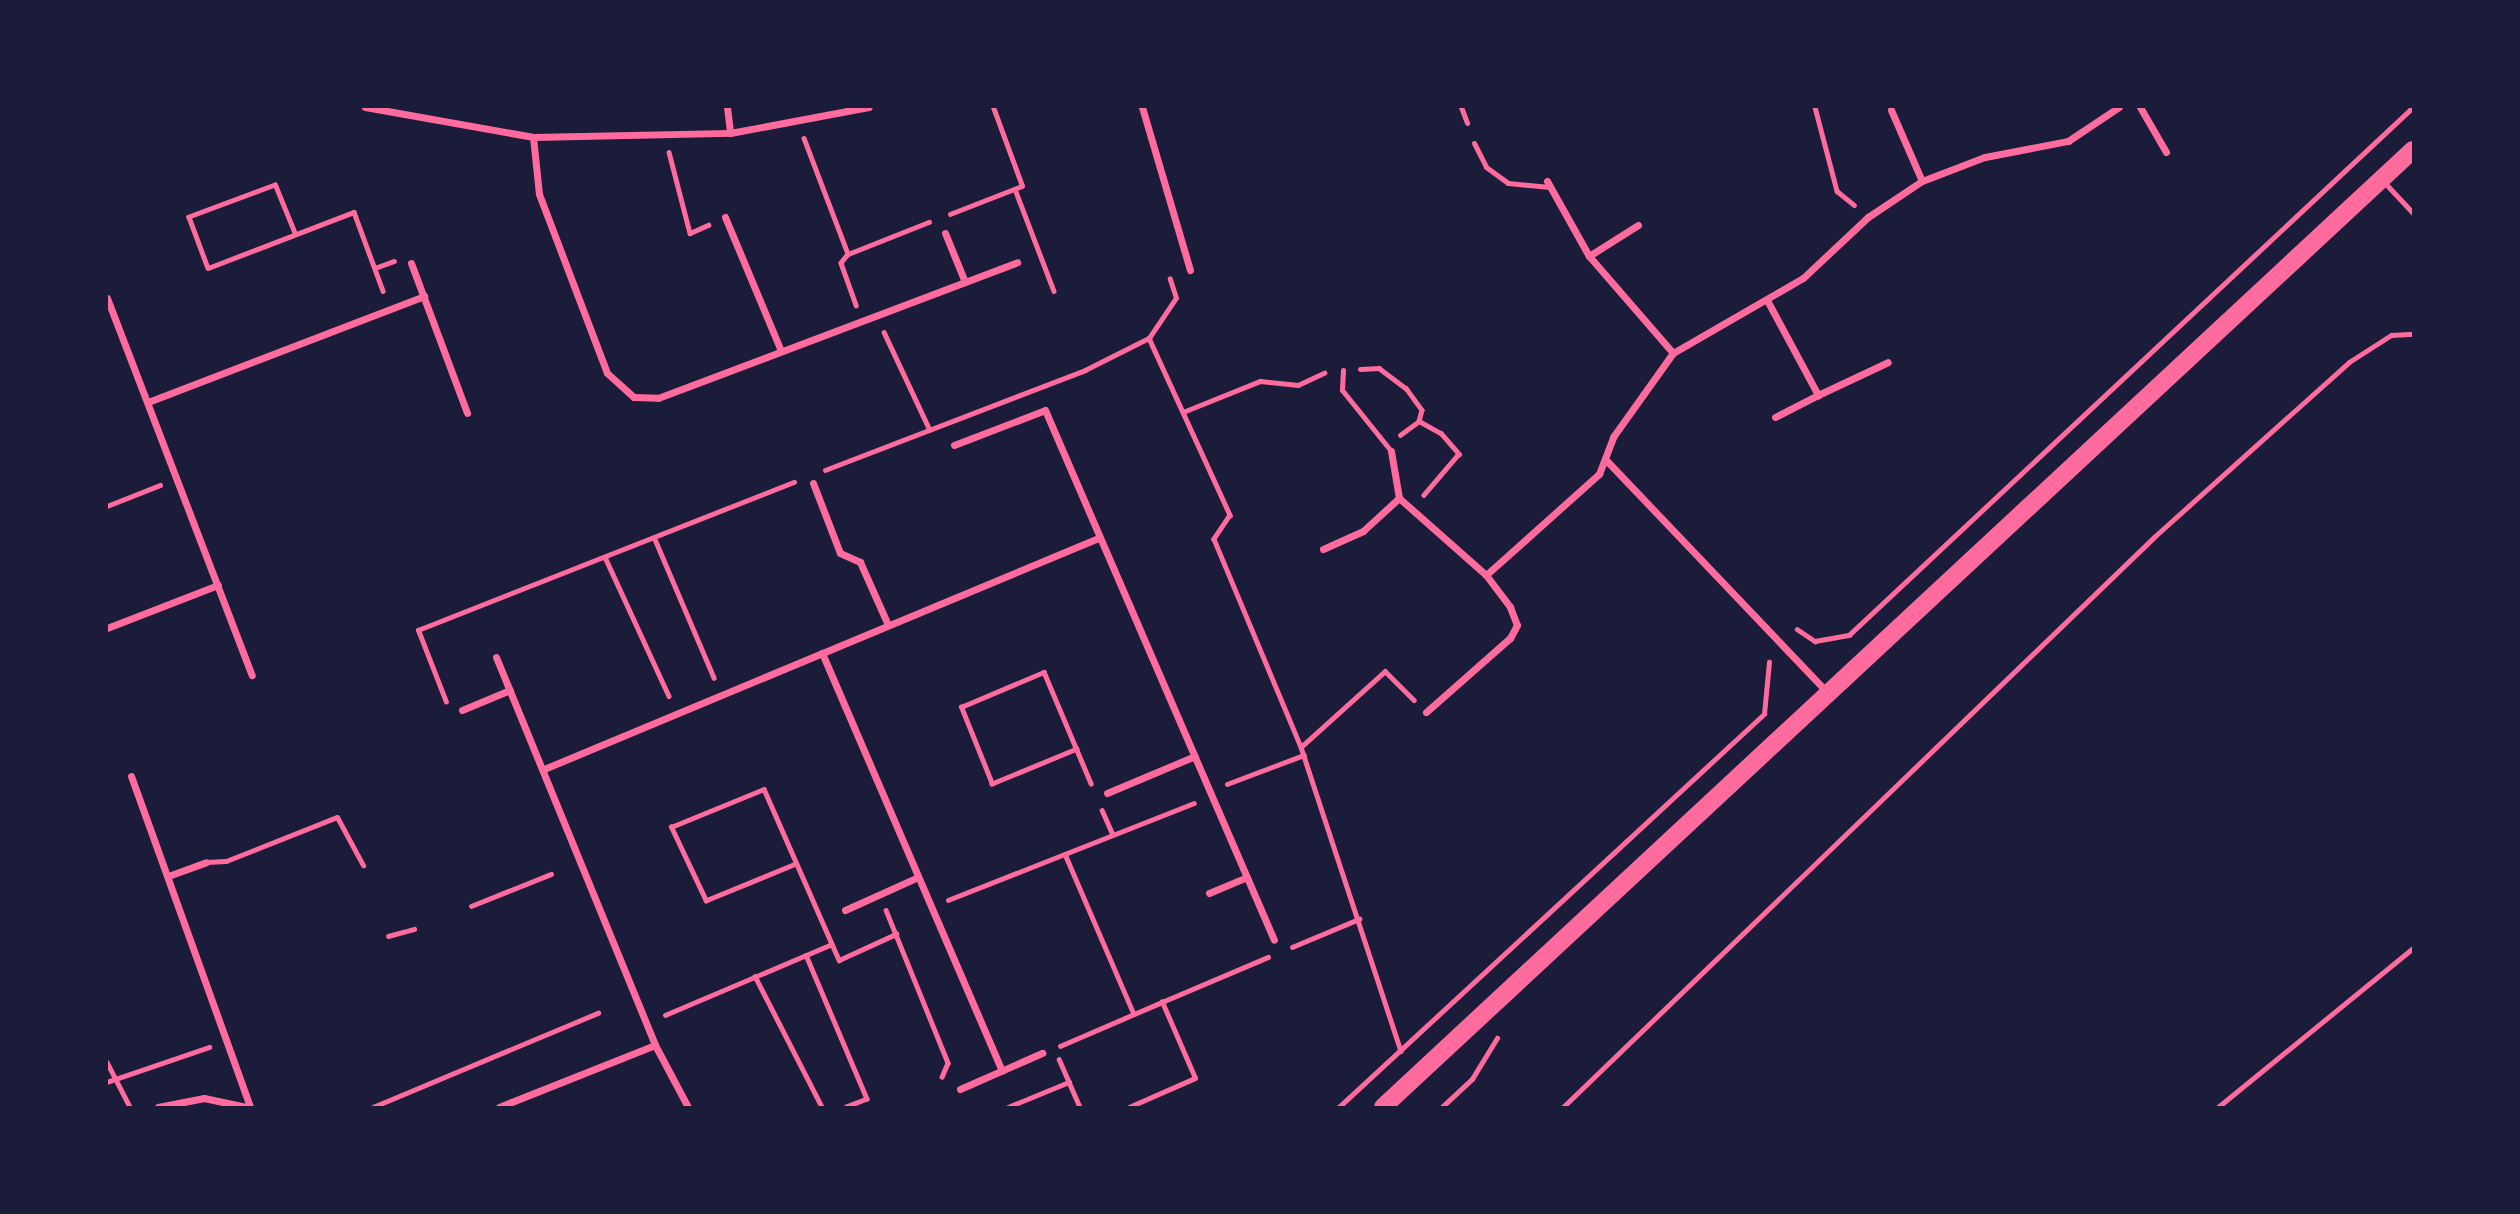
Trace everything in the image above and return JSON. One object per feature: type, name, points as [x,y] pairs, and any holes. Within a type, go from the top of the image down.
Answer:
[{"type":"main road","points":[[1384,1107],[1831,696],[2413,149]]},
{"type":"street","points":[[365,107],[533,137],[730,133],[869,107]]},
{"type":"street","points":[[727,107],[730,133]]},
{"type":"street","points":[[1142,107],[1190,270]]},
{"type":"street","points":[[1486,575],[1606,460],[1613,437],[1674,353],[1768,302],[1868,217],[1922,181],[1985,157],[2068,141],[2119,107]]},
{"type":"street","points":[[2140,107],[2166,152]]},
{"type":"street","points":[[1891,110],[1922,181]]},
{"type":"street","points":[[533,137],[539,194],[607,373],[620,389],[634,397],[659,398],[1017,262]]},
{"type":"street","points":[[1548,184],[1589,256],[1674,353]]},
{"type":"street","points":[[725,217],[781,351]]},
{"type":"street","points":[[1589,256],[1638,225]]},
{"type":"street","points":[[945,233],[965,282]]},
{"type":"street","points":[[411,264],[467,413]]},
{"type":"street","points":[[148,402],[424,296]]},
{"type":"street","points":[[107,298],[252,675]]},
{"type":"street","points":[[1768,302],[1818,395]]},
{"type":"street","points":[[1775,416],[1888,362]]},
{"type":"street","points":[[954,445],[1045,410],[1096,539],[1195,756],[1274,940]]},
{"type":"street","points":[[1391,451],[1399,498],[1486,575],[1517,625],[1426,712]]},
{"type":"street","points":[[1606,460],[1831,696]]},
{"type":"street","points":[[813,483],[840,553],[860,562],[888,625]]},
{"type":"street","points":[[1323,549],[1363,531],[1399,498]]},
{"type":"street","points":[[544,769],[1096,539]]},
{"type":"street","points":[[107,628],[218,585]]},
{"type":"street","points":[[822,653],[1002,1070]]},
{"type":"street","points":[[496,657],[655,1045],[688,1107]]},
{"type":"street","points":[[462,710],[510,690]]},
{"type":"street","points":[[1107,793],[1195,756]]},
{"type":"street","points":[[131,776],[171,875],[248,1107],[204,1098],[158,1107]]},
{"type":"street","points":[[171,875],[206,862]]},
{"type":"street","points":[[845,910],[918,877]]},
{"type":"street","points":[[1209,894],[1247,877]]},
{"type":"street","points":[[499,1107],[655,1045]]},
{"type":"street","points":[[960,1089],[1042,1054]]},
{"type":"lane","points":[[1461,107],[1467,123]]},
{"type":"lane","points":[[1474,143],[1486,167],[1508,183],[1548,184]]},
{"type":"lane","points":[[2381,179],[2413,213]]},
{"type":"lane","points":[[1563,1107],[2154,537],[2349,362],[2391,335],[2413,334]]},
{"type":"lane","points":[[1343,370],[1342,390],[1391,451]]},
{"type":"lane","points":[[206,862],[226,861],[337,817],[363,865]]},
{"type":"lane","points":[[2218,1107],[2413,948]]},
{"type":"path","points":[[861,321],[841,263],[848,254],[1022,186],[993,107]]},
{"type":"path","points":[[1815,107],[1837,191]]},
{"type":"path","points":[[1784,621],[1815,641],[1849,635],[2413,107]]},
{"type":"path","points":[[797,120],[848,254]]},
{"type":"path","points":[[665,134],[690,233],[725,217]]},
{"type":"path","points":[[295,234],[275,184],[189,217],[208,268],[354,212],[390,309]]},
{"type":"path","points":[[1015,189],[1054,290]]},
{"type":"path","points":[[462,710],[450,715],[418,630],[1085,370],[1149,338],[1176,298],[1166,263]]},
{"type":"path","points":[[876,316],[930,430]]},
{"type":"path","points":[[1149,338],[1230,515],[1214,540],[1304,755],[1401,1051]]},
{"type":"path","points":[[107,506],[177,478]]},
{"type":"path","points":[[654,537],[722,695]]},
{"type":"path","points":[[605,557],[677,713]]},
{"type":"path","points":[[1339,1107],[1764,714],[1772,669],[1764,651]]},
{"type":"path","points":[[1301,747],[1385,671],[1426,712]]},
{"type":"path","points":[[1077,749],[992,784],[961,707],[1044,672],[1077,749],[1096,794]]},
{"type":"path","points":[[931,907],[1304,755]]},
{"type":"path","points":[[796,864],[706,901],[671,827],[764,789],[839,960],[896,934]]},
{"type":"path","points":[[1100,804],[1113,835]]},
{"type":"path","points":[[1065,853],[1134,1014]]},
{"type":"path","points":[[471,906],[551,874]]},
{"type":"path","points":[[880,894],[948,1063],[945,1086]]},
{"type":"path","points":[[1080,1107],[1054,1048],[1359,919]]},
{"type":"path","points":[[388,936],[414,929]]},
{"type":"path","points":[[665,1015],[831,944]]},
{"type":"path","points":[[806,955],[867,1099],[846,1107]]},
{"type":"path","points":[[755,976],[821,1107]]},
{"type":"path","points":[[1129,1107],[1195,1078],[1162,1002]]},
{"type":"path","points":[[373,1107],[598,1013]]},
{"type":"path","points":[[107,1082],[227,1041]]},
{"type":"path","points":[[107,1062],[113,1081],[130,1107]]},
{"type":"path","points":[[1008,1107],[1069,1082]]}]
